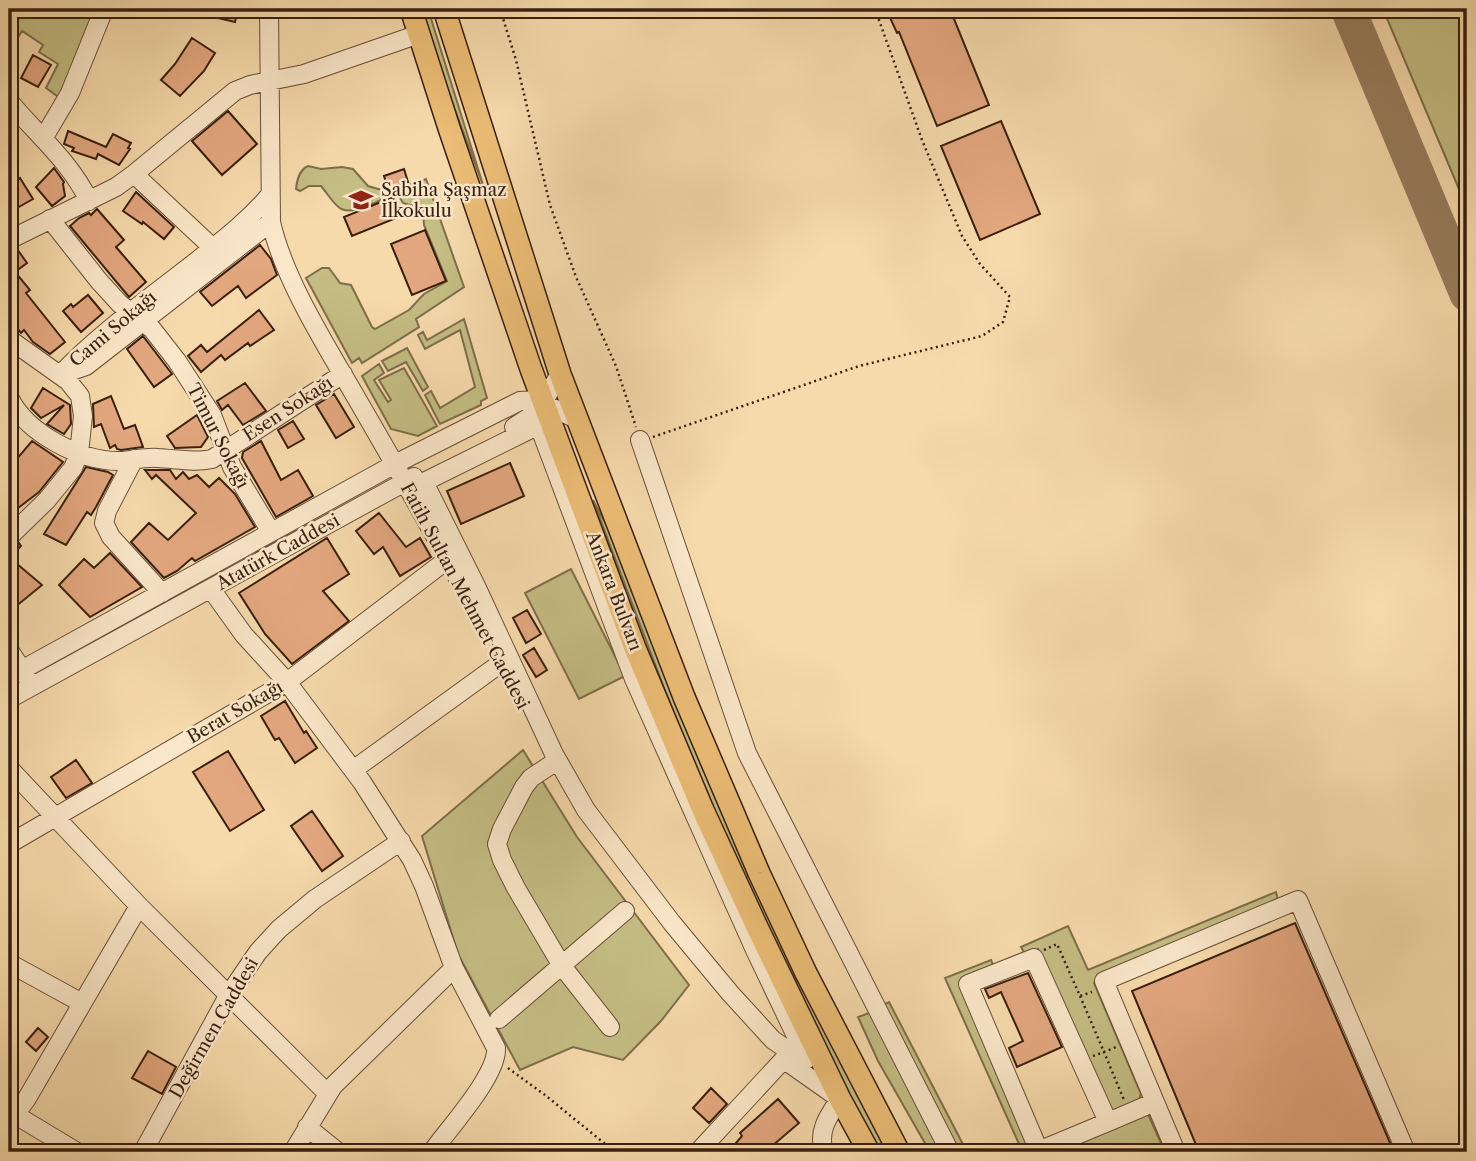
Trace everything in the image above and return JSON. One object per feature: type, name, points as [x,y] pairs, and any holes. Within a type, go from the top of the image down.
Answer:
[{"type":"main road","name":"Ankara Bulvarı","points":[[411,9],[457,153],[544,402],[635,648],[703,810],[840,1098],[869,1152]]},
{"type":"main road","name":"Ankara Bulvarı","points":[[444,9],[560,374],[684,697],[759,873],[837,1036],[899,1152]]},
{"type":"street","points":[[43,139],[71,93],[104,9]]},
{"type":"street","name":"Fatih Sultan Mehmet Caddesi","points":[[269,9],[271,222],[287,269],[448,559],[576,807],[687,955],[736,1014],[784,1059],[840,1098]]},
{"type":"street","points":[[9,240],[89,201],[134,174],[235,91],[250,85],[271,83],[304,74],[419,34]]},
{"type":"street","points":[[9,101],[76,177],[89,201]]},
{"type":"street","points":[[134,174],[214,248]]},
{"type":"street","name":"Cami Sokağı","points":[[138,317],[254,214],[270,195]]},
{"type":"street","name":"Timur Sokağı","points":[[50,219],[120,304],[138,317],[165,344],[217,426],[232,467],[271,532]]},
{"type":"street","name":"Cami Sokağı","points":[[60,375],[88,346],[138,317],[271,222]]},
{"type":"street","points":[[9,338],[74,388],[82,406],[79,453],[73,468],[65,480],[9,537]]},
{"type":"street","name":"Esen Sokağı","points":[[9,397],[17,413],[31,427],[79,453],[107,460],[160,458],[203,461],[212,459],[343,374]]},
{"type":"street","name":"Atatürk Caddesi","points":[[9,699],[405,482],[519,425],[537,412],[560,374]]},
{"type":"street","name":"Atatürk Caddesi","points":[[15,673],[395,464],[520,401],[531,399],[544,402]]},
{"type":"street","points":[[544,402],[578,420]]},
{"type":"street","points":[[529,428],[540,428],[634,680],[807,1059],[804,1061],[780,1045],[730,993],[672,923],[586,810],[554,754],[476,586],[424,482],[529,428]]},
{"type":"street","points":[[640,440],[747,753],[950,1152]]},
{"type":"street","points":[[134,459],[107,511],[104,519],[106,529],[162,593]]},
{"type":"street","name":"Berat Sokağı","points":[[9,844],[287,682],[448,559]]},
{"type":"street","points":[[211,589],[244,635],[287,682],[353,770],[401,842],[424,886],[454,968],[496,1048],[496,1060],[485,1080],[432,1152]]},
{"type":"street","points":[[9,650],[15,673],[32,686]]},
{"type":"street","points":[[353,770],[501,663]]},
{"type":"street","points":[[552,764],[531,778],[524,787],[497,844],[516,888],[562,966],[610,1027]]},
{"type":"street","points":[[9,768],[138,906],[327,1093]]},
{"type":"street","name":"Değirmen Caddesi","points":[[144,1152],[228,996],[257,953],[279,929],[315,899],[401,842]]},
{"type":"street","points":[[1176,1152],[1104,981],[1298,900],[1406,1152]]},
{"type":"street","points":[[77,1152],[11,1116],[82,1003],[138,906]]},
{"type":"street","points":[[499,1019],[625,911]]},
{"type":"street","points":[[1108,1122],[1034,958],[968,984],[1037,1152],[1108,1122],[1155,1102]]},
{"type":"street","points":[[9,963],[82,1003]]},
{"type":"street","points":[[293,1152],[327,1093],[454,968]]},
{"type":"street","points":[[707,1149],[784,1059]]},
{"type":"street","points":[[824,1152],[822,1143],[825,1121],[840,1098]]},
{"type":"street","points":[[307,1127],[338,1152]]},
{"type":"path","points":[[500,9],[516,60],[550,205],[576,277],[616,366],[640,440],[859,366],[982,336],[1003,322],[1010,297],[980,264],[962,236],[922,140],[875,9]]},
{"type":"path","points":[[1034,958],[1039,952],[1057,944],[1129,1113]]},
{"type":"path","points":[[1080,996],[1107,986]]},
{"type":"path","points":[[1080,1062],[1130,1041]]},
{"type":"path","points":[[496,1060],[545,1095],[615,1152]]},
{"type":"shaded area","points":[[9,9],[96,9],[61,99],[46,88],[58,64],[39,52],[43,45],[22,31],[14,44],[9,40]]},
{"type":"shaded area","points":[[421,9],[428,9],[484,188],[440,69]]},
{"type":"shaded area","points":[[1383,9],[1467,9],[1467,208]]},
{"type":"shaded area","points":[[308,166],[321,169],[353,169],[368,186],[382,190],[386,196],[380,201],[357,209],[344,210],[335,204],[321,186],[309,186],[300,191],[296,189],[301,173]]},
{"type":"shaded area","points":[[426,179],[464,287],[416,319],[419,327],[362,363],[359,358],[352,363],[306,278],[322,268],[329,268],[340,283],[351,285],[375,329],[409,310],[424,294],[447,281],[424,225],[423,209],[403,203],[395,190]]},
{"type":"shaded area","points":[[464,319],[487,398],[481,401],[481,405],[440,424],[425,395],[431,391],[440,408],[475,387],[460,330],[425,349],[418,335],[423,332],[427,340]]},
{"type":"shaded area","points":[[407,348],[428,387],[423,391],[406,362],[388,371],[382,361]]},
{"type":"shaded area","points":[[379,364],[384,373],[374,380],[388,402],[391,400],[379,380],[404,368],[437,426],[418,436],[391,429],[362,376]]},
{"type":"shaded area","points":[[593,500],[610,532],[722,813],[822,1026],[888,1152],[880,1152],[859,1115],[719,823],[666,693]]},
{"type":"shaded area","points":[[571,569],[625,676],[579,699],[525,593]]},
{"type":"shaded area","points":[[523,750],[577,837],[689,985],[661,1021],[623,1060],[573,1047],[520,1070],[458,954],[422,836]]},
{"type":"shaded area","points":[[1276,892],[1278,900],[1099,976],[1094,983],[1141,1094],[1139,1101],[1115,1114],[1105,1106],[1038,949],[1025,954],[1021,947],[1068,926],[1088,970]]},
{"type":"shaded area","points":[[991,960],[994,967],[959,983],[1029,1141],[1022,1152],[1001,1152],[1019,1144],[945,978]]},
{"type":"shaded area","points":[[889,1002],[967,1152],[956,1152],[881,1006]]},
{"type":"shaded area","points":[[872,1012],[944,1152],[930,1152],[878,1061],[858,1017]]},
{"type":"shaded area","points":[[1148,1114],[1165,1152],[1048,1152]]},
{"type":"building","points":[[197,9],[238,9],[235,22],[197,13]]},
{"type":"building","points":[[886,9],[950,9],[989,105],[937,126],[899,32],[897,33]]},
{"type":"building","points":[[192,38],[215,53],[204,71],[180,96],[161,80]]},
{"type":"building","points":[[33,55],[51,65],[38,87],[21,78]]},
{"type":"building","points":[[228,111],[257,144],[222,175],[192,141]]},
{"type":"building","points":[[1001,121],[1040,214],[980,240],[941,146]]},
{"type":"building","points":[[68,131],[106,147],[113,134],[131,143],[128,148],[130,149],[119,165],[98,154],[96,159],[72,151],[74,148],[64,144]]},
{"type":"building","points":[[54,168],[64,182],[65,196],[52,206],[36,187]]},
{"type":"building","points":[[404,169],[408,182],[388,189],[384,176]]},
{"type":"building","points":[[20,178],[33,199],[17,208],[9,195],[9,186]]},
{"type":"building","points":[[136,192],[174,227],[164,239],[143,222],[142,224],[123,211]]},
{"type":"building","points":[[393,197],[401,216],[352,236],[344,217]]},
{"type":"building","points":[[97,209],[124,240],[116,247],[146,282],[129,297],[70,226]]},
{"type":"building","points":[[425,230],[446,281],[412,295],[391,244]]},
{"type":"building","points":[[260,245],[271,259],[277,275],[246,298],[238,286],[212,306],[200,292]]},
{"type":"building","points":[[17,249],[27,263],[15,272],[30,290],[26,293],[65,342],[50,354],[33,342],[24,330],[21,333],[9,317],[9,251]]},
{"type":"building","points":[[88,295],[103,313],[81,332],[63,311]]},
{"type":"building","points":[[259,310],[274,330],[250,346],[248,343],[225,360],[221,355],[201,372],[188,356],[201,345],[207,352]]},
{"type":"building","points":[[143,336],[172,374],[154,387],[127,349]]},
{"type":"building","points":[[245,383],[266,411],[243,425],[228,405],[222,410],[217,401]]},
{"type":"building","points":[[43,388],[70,405],[71,424],[64,434],[47,424],[64,405],[41,418],[31,408]]},
{"type":"building","points":[[334,394],[354,427],[336,438],[316,405]]},
{"type":"building","points":[[111,396],[124,429],[135,425],[143,447],[121,450],[115,445],[110,448],[101,424],[94,427],[93,404]]},
{"type":"building","points":[[197,415],[208,437],[201,447],[175,448],[167,436]]},
{"type":"building","points":[[293,421],[304,439],[288,448],[278,430]]},
{"type":"building","points":[[32,441],[63,462],[39,492],[9,515],[9,468]]},
{"type":"building","points":[[261,441],[281,480],[298,470],[313,496],[276,517],[242,458],[243,452]]},
{"type":"building","points":[[510,463],[524,496],[461,524],[447,491]]},
{"type":"building","points":[[86,467],[113,475],[91,515],[87,512],[66,545],[44,534]]},
{"type":"building","points":[[145,470],[170,470],[176,479],[183,472],[189,479],[197,475],[209,487],[219,478],[235,494],[255,527],[195,561],[192,558],[164,578],[131,542],[149,523],[168,540],[196,513],[156,475],[152,479]]},
{"type":"building","points":[[379,513],[406,547],[420,538],[431,557],[400,576],[383,547],[374,554],[356,531]]},
{"type":"building","points":[[327,538],[349,574],[323,591],[349,621],[292,664],[265,634],[239,593]]},
{"type":"building","points":[[19,543],[21,546],[10,558],[42,585],[9,612],[9,548]]},
{"type":"building","points":[[110,553],[142,587],[90,617],[59,585],[84,559],[94,568]]},
{"type":"building","points":[[527,610],[541,634],[526,643],[513,618]]},
{"type":"building","points":[[534,648],[547,670],[536,677],[523,655]]},
{"type":"building","points":[[285,701],[304,733],[306,731],[317,748],[295,763],[279,738],[275,740],[261,716]]},
{"type":"building","points":[[228,751],[264,810],[230,831],[193,772]]},
{"type":"building","points":[[76,760],[92,783],[66,798],[51,777]]},
{"type":"building","points":[[312,811],[343,856],[322,871],[291,826]]},
{"type":"building","points":[[1295,923],[1394,1152],[1199,1152],[1132,991]]},
{"type":"building","points":[[1028,973],[1062,1047],[1017,1067],[1009,1048],[1023,1041],[1001,992],[989,998],[985,989]]},
{"type":"building","points":[[38,1028],[48,1037],[36,1051],[26,1042]]},
{"type":"building","points":[[148,1051],[176,1067],[162,1094],[132,1078]]},
{"type":"building","points":[[711,1088],[727,1104],[709,1123],[693,1108]]},
{"type":"building","points":[[778,1099],[799,1123],[765,1152],[744,1152],[736,1143],[742,1136],[740,1133]]},
{"type":"taxiway","points":[[1348,9],[1467,294]]},
{"type":"place","name":"Sabiha Şaşmaz İlkokulu","points":[[361,200]]}]
